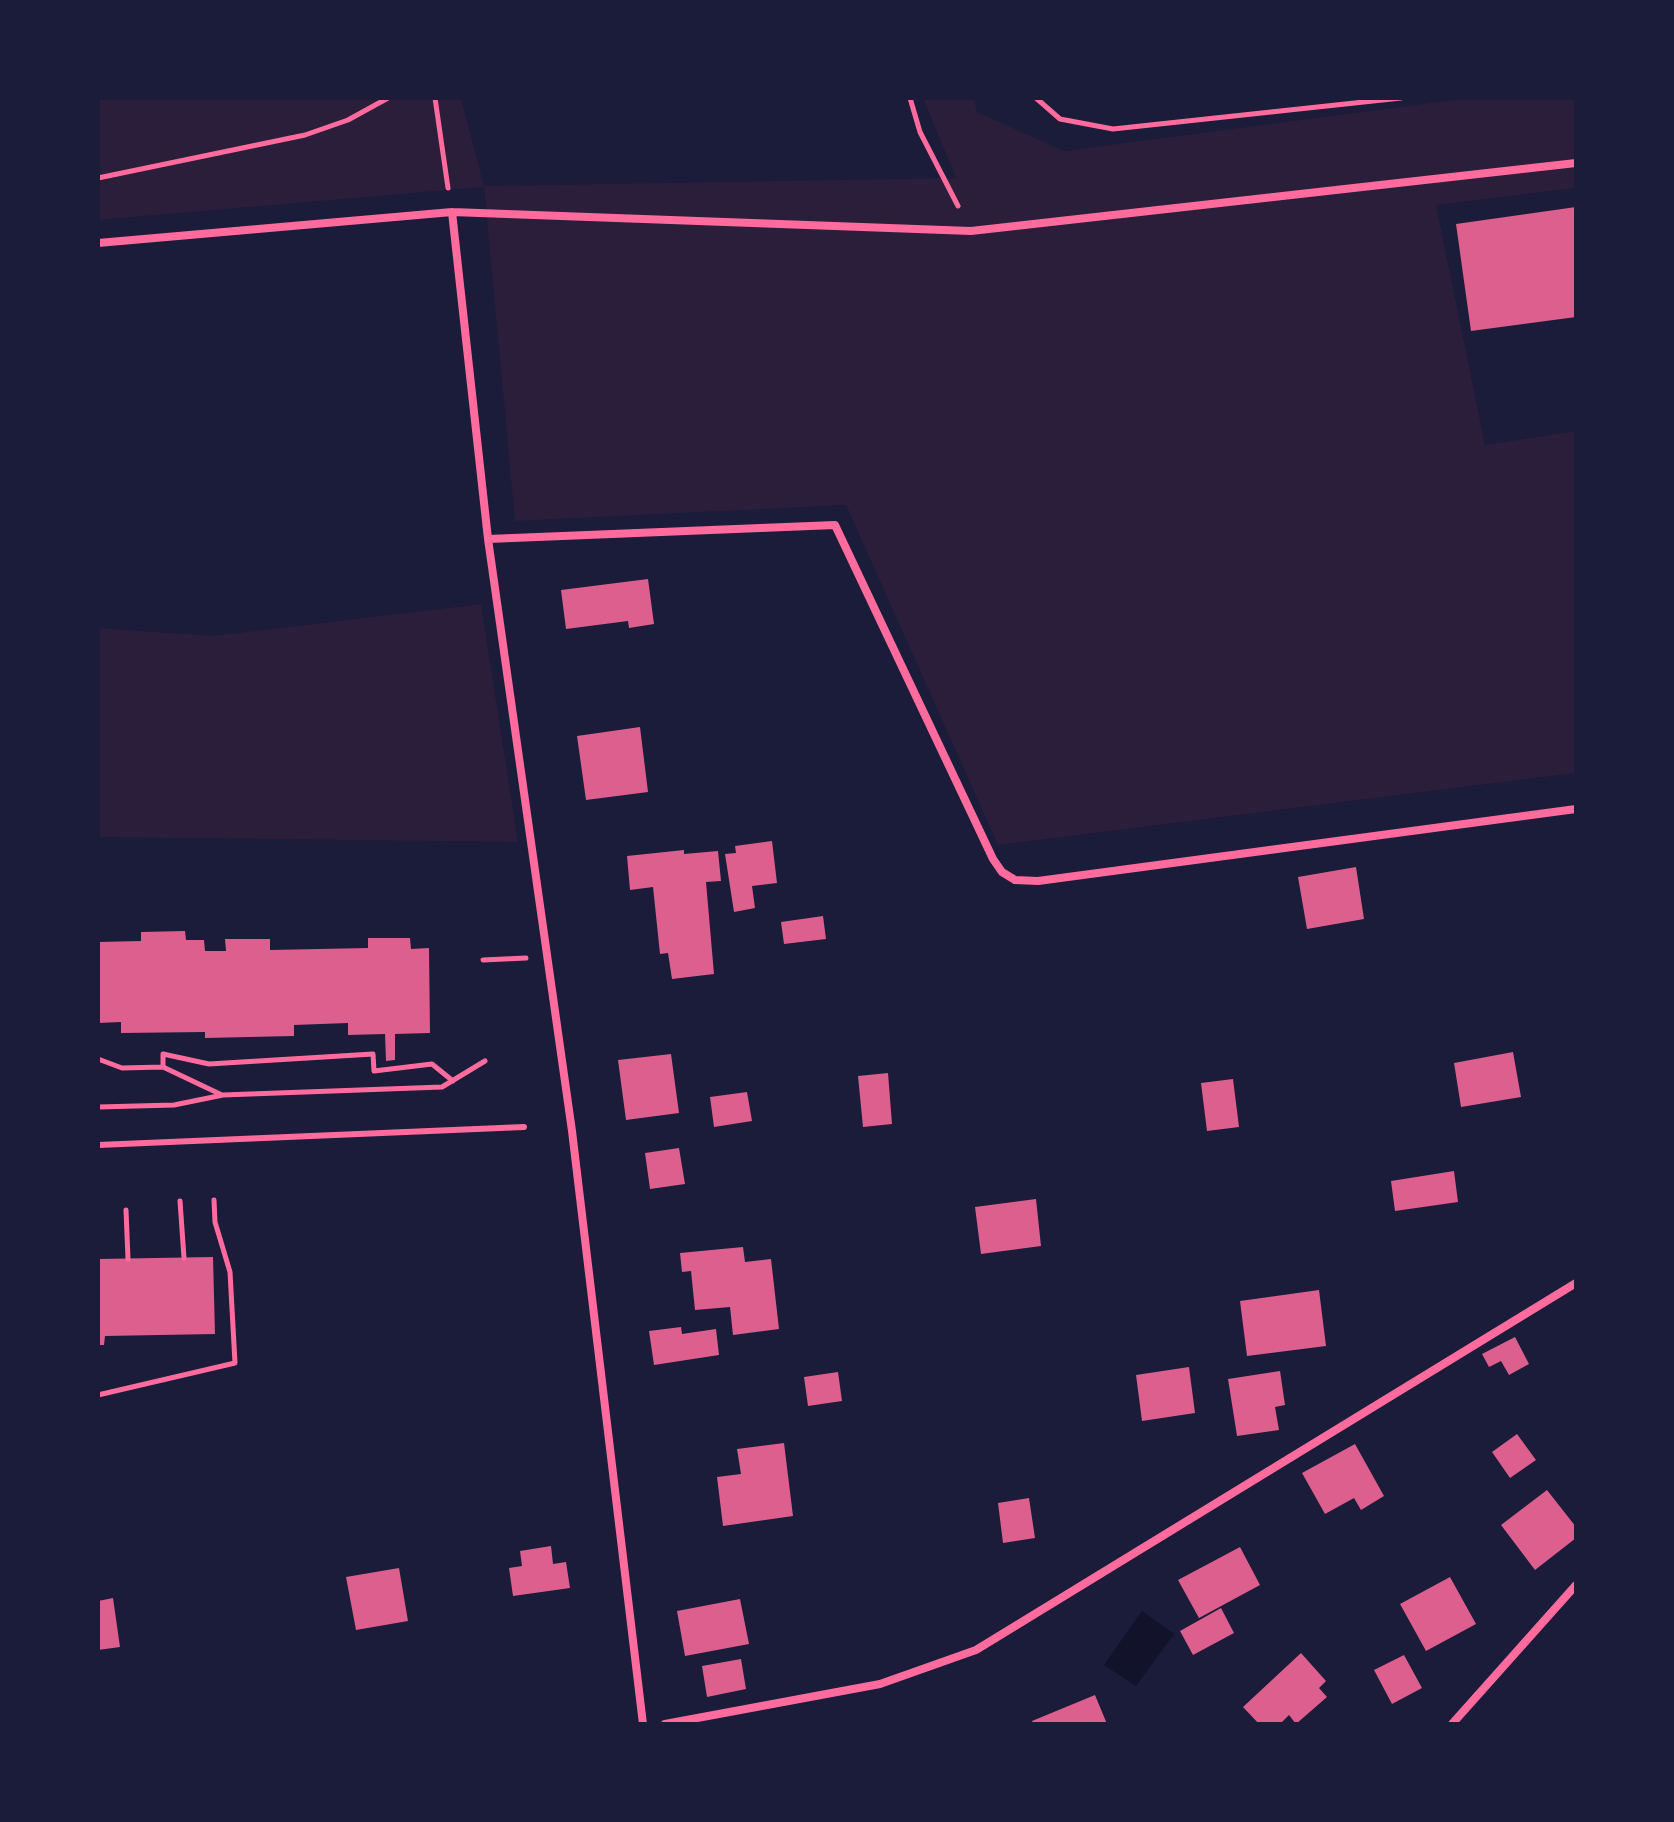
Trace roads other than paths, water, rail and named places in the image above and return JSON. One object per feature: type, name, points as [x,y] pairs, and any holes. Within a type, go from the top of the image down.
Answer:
[{"type":"street","points":[[98,243],[452,212],[971,231],[1352,191],[1576,163]]},
{"type":"street","points":[[452,212],[488,539],[574,1147],[643,1724]]},
{"type":"street","points":[[488,539],[835,525],[993,859],[1002,872],[1015,880],[1054,879],[1576,809]]},
{"type":"street","points":[[665,1724],[880,1684],[976,1650],[1576,1283]]},
{"type":"street","points":[[1452,1724],[1576,1585]]},
{"type":"lane","points":[[98,1145],[524,1127]]}]
